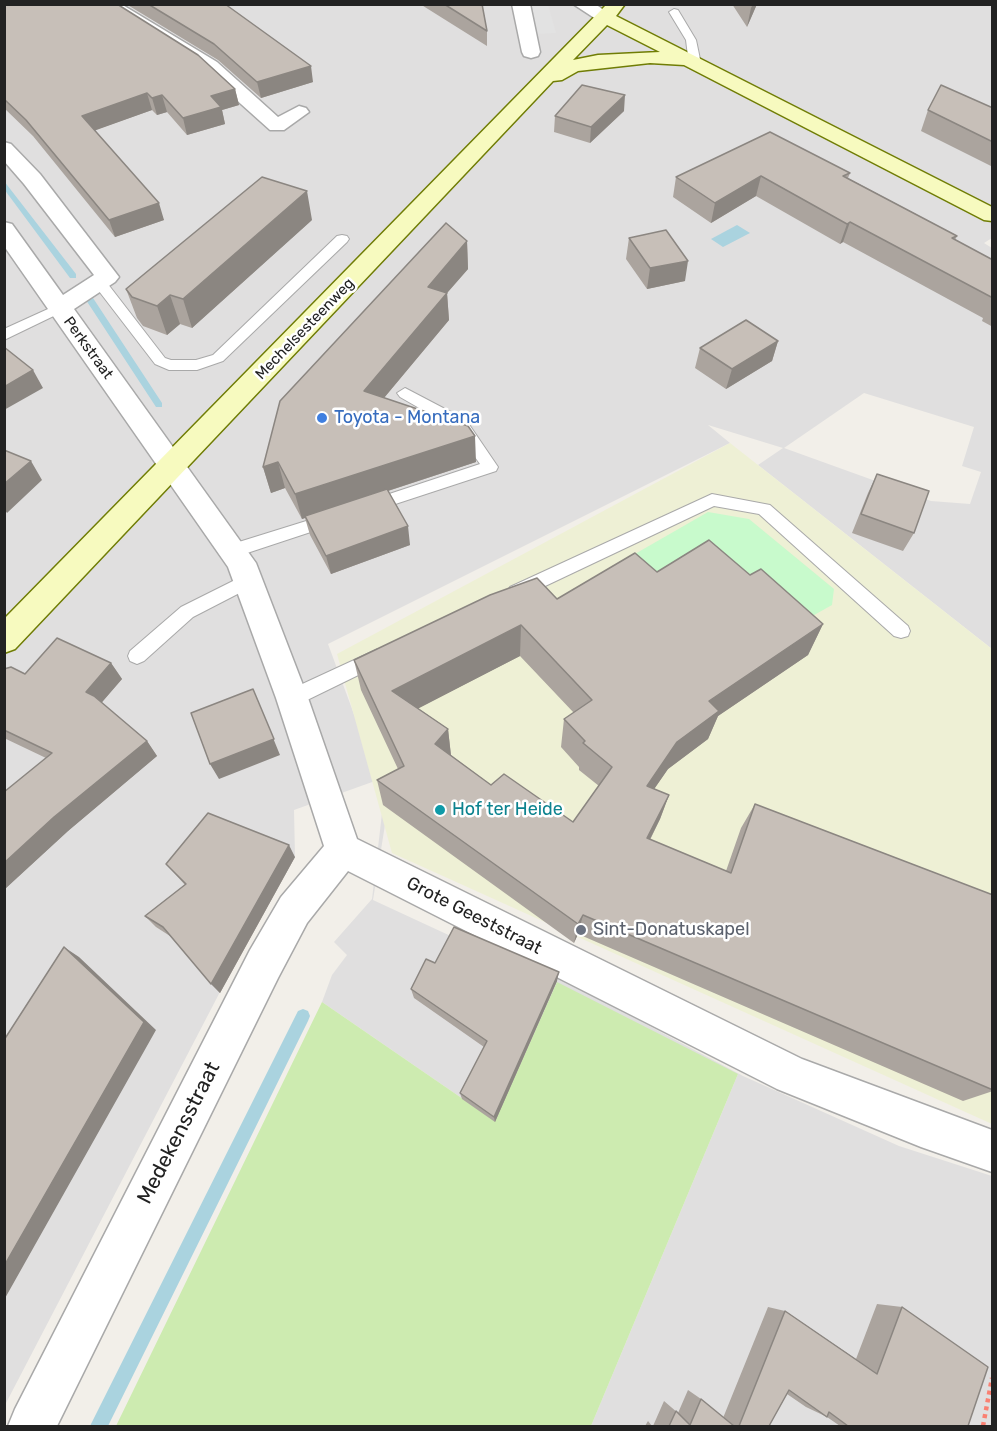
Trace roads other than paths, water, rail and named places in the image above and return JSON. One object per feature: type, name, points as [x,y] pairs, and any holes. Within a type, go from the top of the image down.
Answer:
[{"type":"main road","points":[[611,11],[695,64],[993,215]]},
{"type":"main road","name":"Mechelsesteenweg","points":[[4,640],[611,11]]},
{"type":"main road","points":[[539,88],[565,69],[588,62],[651,57],[695,64]]},
{"type":"street","points":[[108,4],[210,66],[277,126],[299,112]]},
{"type":"street","points":[[521,4],[531,52]]},
{"type":"street","points":[[581,4],[611,11]]},
{"type":"street","points":[[4,148],[32,179],[106,277],[59,308]]},
{"type":"street","name":"Perkstraat","points":[[4,229],[172,466]]},
{"type":"street","points":[[172,466],[249,579],[343,850]]},
{"type":"street","name":"Grote Geeststraat","points":[[343,850],[791,1075],[921,1126],[993,1151]]},
{"type":"street","name":"Medekensstraat","points":[[32,1426],[264,964],[294,910],[343,850]]},
{"type":"lane","points":[[674,12],[691,40],[695,64]]},
{"type":"lane","points":[[99,282],[160,361],[170,365],[197,364],[218,358],[342,239]]},
{"type":"lane","points":[[4,335],[59,308]]},
{"type":"lane","points":[[232,551],[489,467],[460,424],[405,393]]},
{"type":"lane","points":[[496,602],[712,500],[764,509],[901,632]]},
{"type":"lane","points":[[137,656],[187,612],[249,579]]},
{"type":"lane","points":[[292,698],[399,648]]},
{"type":"water","points":[[737,225],[750,233],[723,247],[711,239]]},
{"type":"waterway","points":[[4,183],[73,276]]},
{"type":"waterway","points":[[90,300],[159,405]]},
{"type":"waterway","points":[[99,1426],[303,1016]]},
{"type":"place","name":"Toyota - Montana","points":[[322,418]]},
{"type":"place","name":"Hof ter Heide","points":[[440,810]]},
{"type":"place","name":"Sint-Donatuskapel","points":[[581,930]]}]
